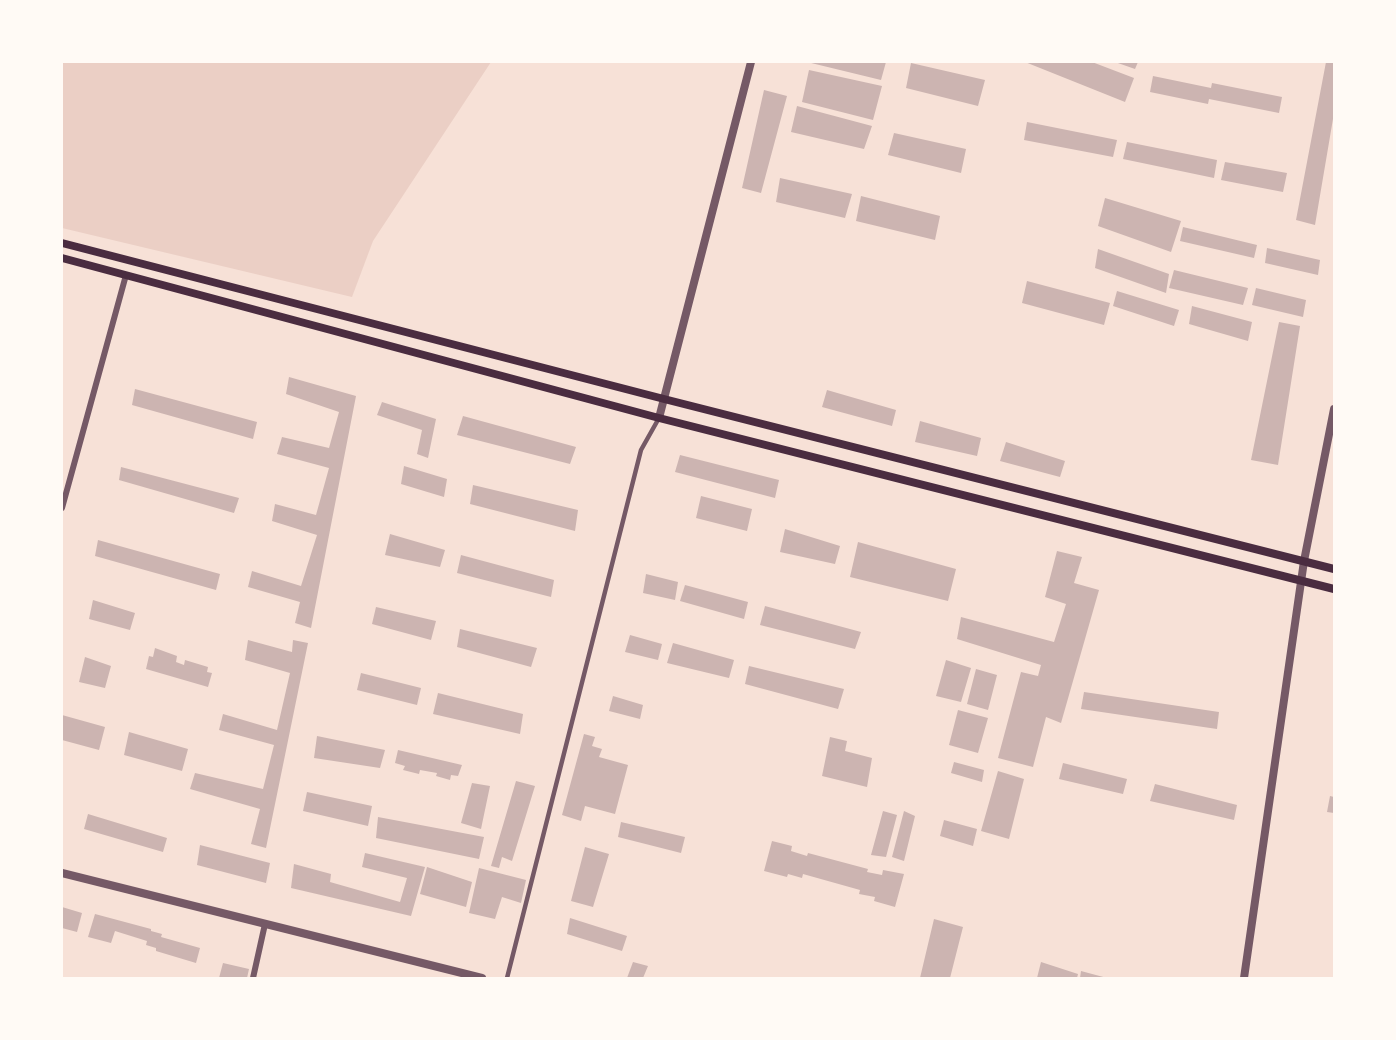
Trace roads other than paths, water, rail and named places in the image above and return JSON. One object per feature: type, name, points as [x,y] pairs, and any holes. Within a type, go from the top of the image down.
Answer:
[{"type":"main road","points":[[62,243],[1335,569]]},
{"type":"main road","points":[[62,258],[659,418],[1335,589]]},
{"type":"street","points":[[507,978],[641,450],[659,418],[750,62]]},
{"type":"street","points":[[62,508],[126,275]]},
{"type":"street","points":[[1244,978],[1304,561],[1335,409]]},
{"type":"street","points":[[62,873],[482,978]]},
{"type":"street","points":[[253,978],[265,924]]}]
